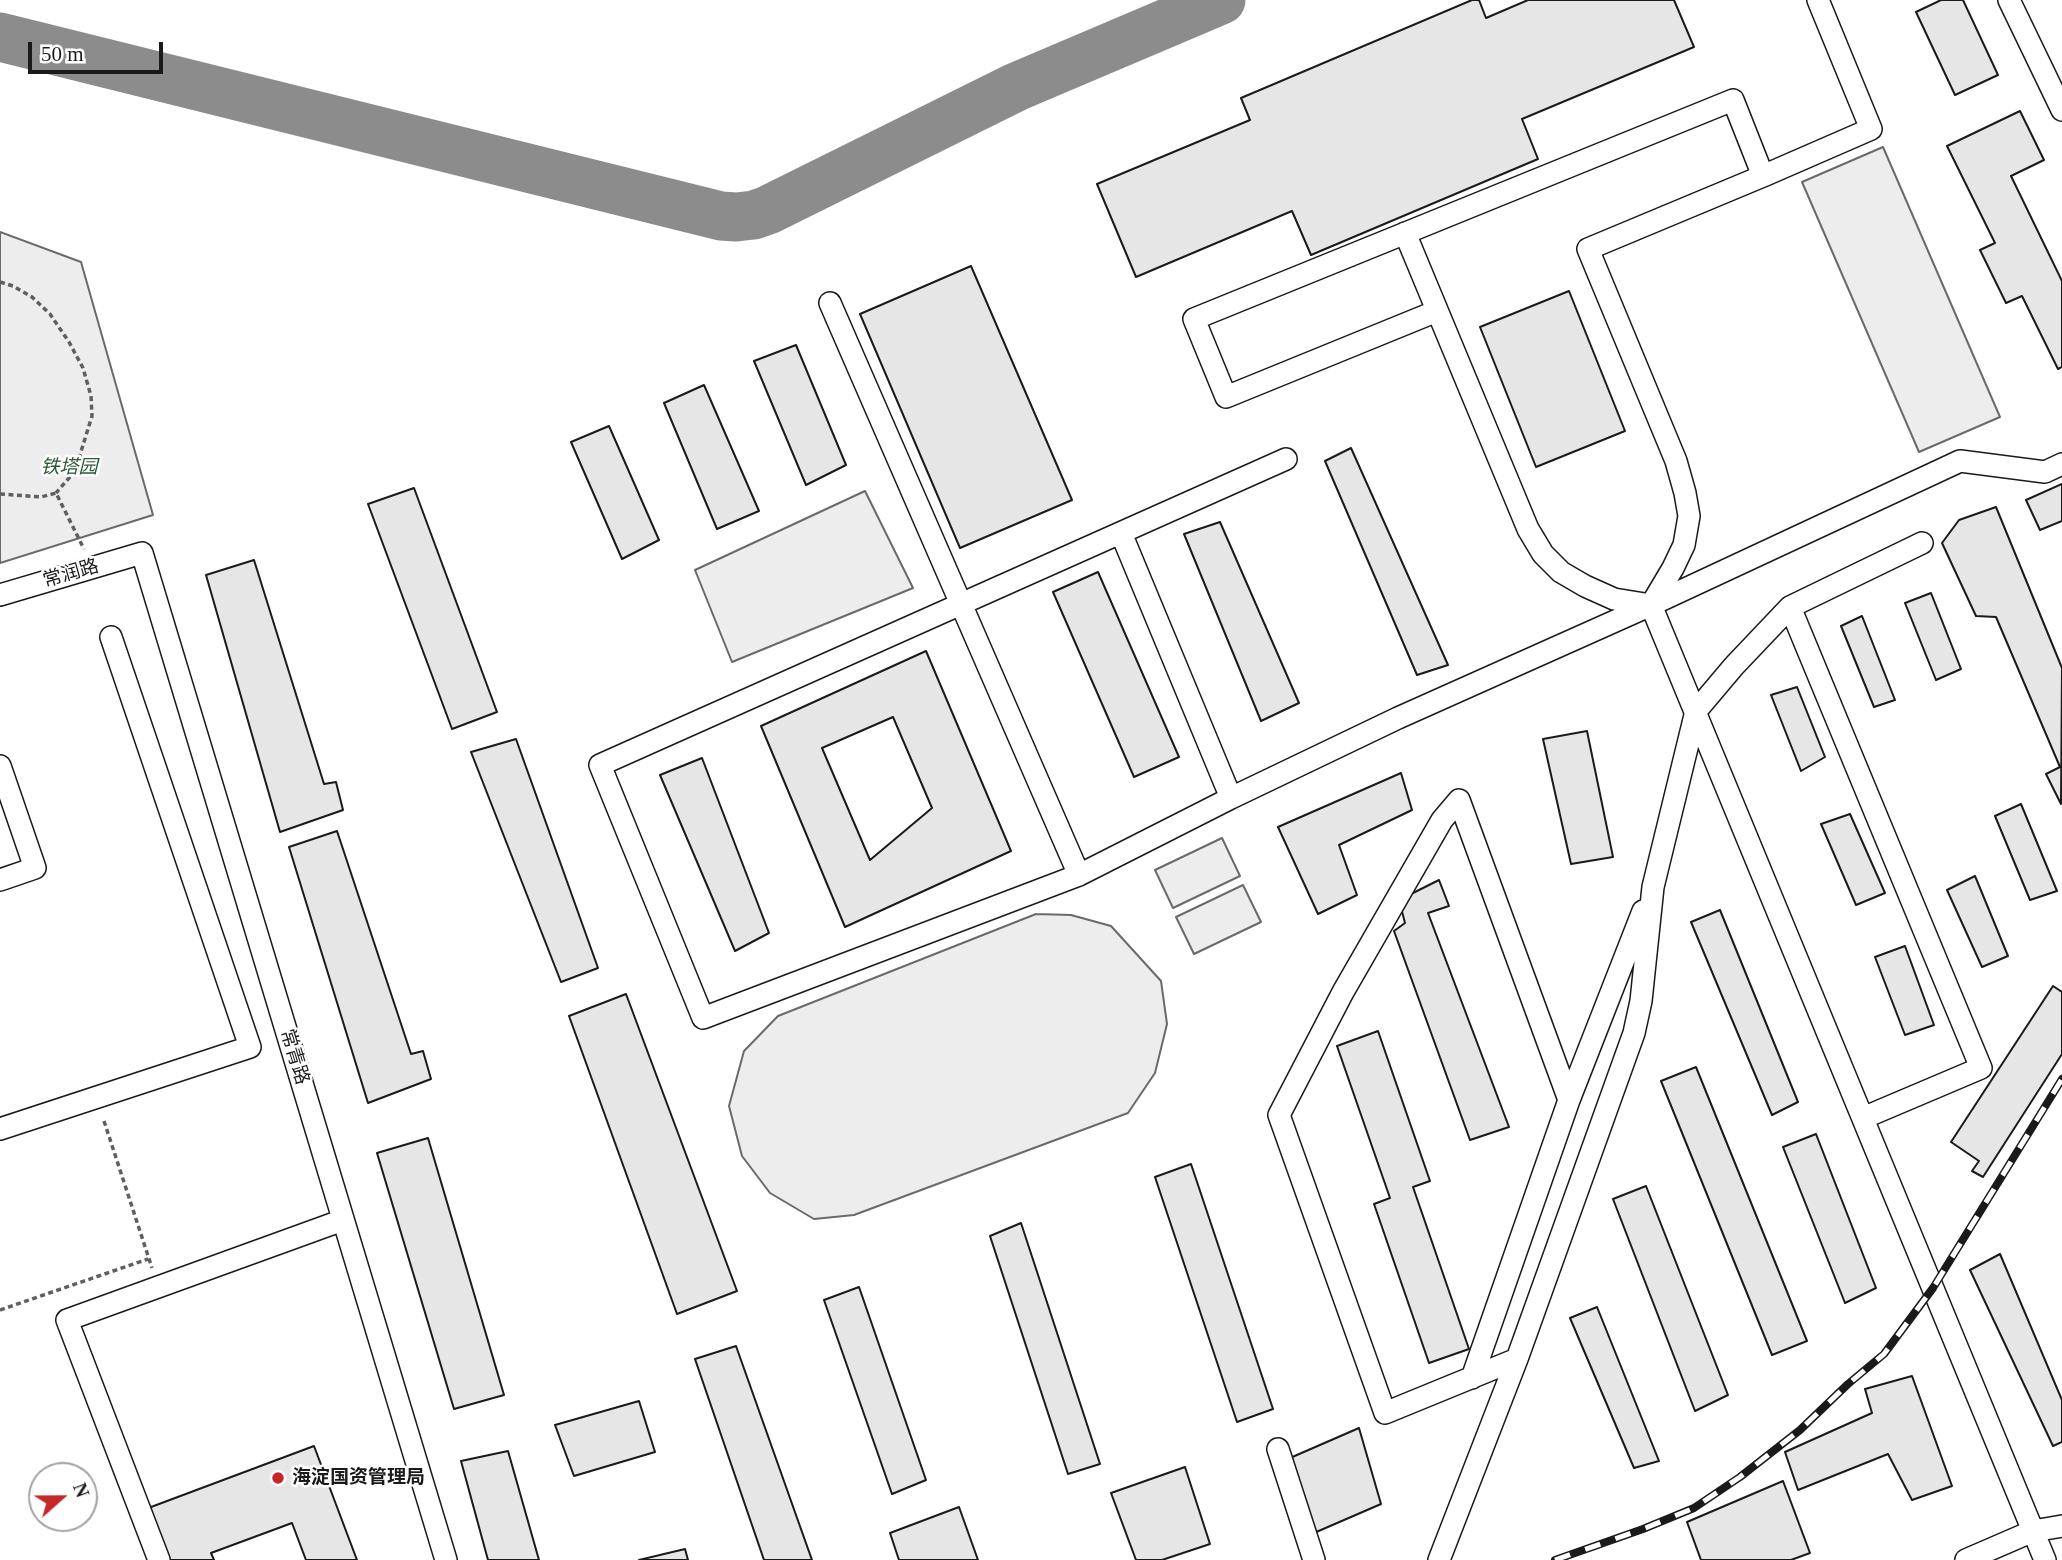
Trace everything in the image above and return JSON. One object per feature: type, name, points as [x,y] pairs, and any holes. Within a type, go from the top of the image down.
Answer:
[{"type":"street","points":[[1651,605],[1684,545],[1689,516],[1685,492],[1676,461],[1588,249],[1871,129],[1818,0]]},
{"type":"street","points":[[2009,0],[2062,110]]},
{"type":"street","points":[[1437,311],[1226,397],[1194,319],[1732,100],[1763,176]]},
{"type":"street","points":[[1405,233],[1528,529],[1543,554],[1561,572],[1585,586],[1614,599],[1651,605]]},
{"type":"street","points":[[830,303],[1079,875]]},
{"type":"street","points":[[1286,459],[600,765],[703,1018],[1079,875],[1398,718],[1651,605],[1960,461],[2045,472],[2062,464]]},
{"type":"street","points":[[1121,533],[1231,798]]},
{"type":"street","points":[[1439,1560],[1517,1359],[1634,1033],[1641,1001],[1653,887],[1696,711],[1790,607],[1922,542]]},
{"type":"street","name":"常润路","points":[[0,595],[142,553]]},
{"type":"street","name":"常青路","points":[[142,553],[446,1560]]},
{"type":"street","points":[[1651,605],[2045,1560]]},
{"type":"street","points":[[1790,607],[1980,1068],[1863,1118]]},
{"type":"street","points":[[0,1129],[250,1047],[111,637]]},
{"type":"street","points":[[0,766],[35,868],[0,880]]},
{"type":"street","points":[[1517,1359],[1385,1413],[1279,1115],[1343,992],[1442,820],[1459,800],[1569,1100]]},
{"type":"street","points":[[1472,1378],[1569,1100],[1653,887]]},
{"type":"street","points":[[159,1560],[67,1320],[343,1220]]},
{"type":"street","points":[[1278,1449],[1314,1560]]},
{"type":"street","points":[[1966,1560],[2033,1531],[2062,1526]]},
{"type":"path","points":[[0,282],[32,297],[50,314],[83,368],[91,396],[92,416],[75,471],[56,493],[41,497],[0,494]]},
{"type":"path","points":[[56,493],[93,568]]},
{"type":"path","points":[[0,1310],[148,1259],[104,1121]]},
{"type":"shaded area","points":[[1883,147],[2000,417],[1919,452],[1802,182]]},
{"type":"shaded area","name":"铁塔园","points":[[0,232],[81,262],[153,515],[0,563]]},
{"type":"shaded area","points":[[865,491],[913,588],[732,662],[695,570]]},
{"type":"shaded area","points":[[1222,838],[1240,876],[1173,908],[1155,870]]},
{"type":"shaded area","points":[[1243,885],[1261,922],[1194,954],[1176,917]]},
{"type":"shaded area","points":[[1036,914],[1071,915],[1111,926],[1161,981],[1167,1024],[1155,1073],[1128,1113],[854,1215],[814,1219],[770,1193],[742,1156],[729,1106],[744,1051],[778,1016]]},
{"type":"building","points":[[1472,0],[1479,0],[1486,18],[1528,0],[1674,0],[1694,47],[1522,119],[1538,159],[1311,255],[1292,211],[1136,277],[1097,184],[1250,120],[1241,98]]},
{"type":"building","points":[[1941,0],[1963,0],[1998,75],[1955,95],[1916,12]]},
{"type":"building","points":[[2020,111],[2044,160],[2011,176],[2062,281],[2062,367],[2058,369],[2022,296],[2006,303],[1980,250],[1995,243],[1947,146]]},
{"type":"building","points":[[971,266],[1072,500],[960,548],[860,314]]},
{"type":"building","points":[[1569,291],[1625,431],[1536,467],[1480,327]]},
{"type":"building","points":[[796,345],[846,465],[806,485],[754,361]]},
{"type":"building","points":[[704,385],[759,511],[717,529],[664,403]]},
{"type":"building","points":[[609,426],[659,540],[622,559],[571,442]]},
{"type":"building","points":[[1351,448],[1448,665],[1417,675],[1325,461]]},
{"type":"building","points":[[2062,484],[2062,521],[2040,530],[2026,500]]},
{"type":"building","points":[[414,488],[497,712],[452,729],[368,504]]},
{"type":"building","points":[[1996,507],[2062,668],[2061,804],[2046,774],[2060,767],[1996,617],[1976,616],[1942,543],[1959,520]]},
{"type":"building","points":[[1220,522],[1299,703],[1261,721],[1184,534]]},
{"type":"building","points":[[254,560],[324,784],[336,782],[343,810],[280,832],[206,575]]},
{"type":"building","points":[[1098,572],[1179,757],[1134,777],[1053,592]]},
{"type":"building","points":[[1931,593],[1961,669],[1936,680],[1905,603]]},
{"type":"building","points":[[1862,616],[1895,700],[1874,707],[1841,626]]},
{"type":"building","points":[[926,651],[1011,851],[845,927],[761,726]],"holes":[[[893,717],[932,808],[870,860],[822,748]]]},
{"type":"building","points":[[1797,687],[1825,757],[1801,771],[1771,695]]},
{"type":"building","points":[[1587,731],[1613,857],[1571,864],[1543,739]]},
{"type":"building","points":[[516,739],[598,968],[561,982],[471,752]]},
{"type":"building","points":[[702,758],[769,933],[735,951],[660,775]]},
{"type":"building","points":[[1401,773],[1412,810],[1339,845],[1357,895],[1318,914],[1278,827]]},
{"type":"building","points":[[2021,804],[2057,891],[2030,900],[1995,816]]},
{"type":"building","points":[[1850,814],[1885,893],[1856,905],[1821,824]]},
{"type":"building","points":[[337,831],[411,1054],[423,1051],[431,1079],[368,1103],[289,847]]},
{"type":"building","points":[[1975,876],[2008,956],[1982,967],[1947,890]]},
{"type":"building","points":[[1439,880],[1449,906],[1428,913],[1509,1127],[1470,1140],[1394,931],[1405,923],[1399,900]]},
{"type":"building","points":[[1720,910],[1798,1102],[1772,1115],[1691,922]]},
{"type":"building","points":[[1905,946],[1934,1025],[1905,1035],[1875,957]]},
{"type":"building","points":[[2053,986],[2062,992],[2062,1054],[1983,1177],[1972,1171],[1979,1161],[1951,1142]]},
{"type":"building","points":[[626,994],[737,1291],[677,1314],[569,1016]]},
{"type":"building","points":[[1378,1031],[1430,1181],[1413,1187],[1469,1349],[1429,1363],[1374,1204],[1390,1198],[1337,1046]]},
{"type":"building","points":[[1696,1067],[1807,1341],[1772,1355],[1661,1081]]},
{"type":"building","points":[[1816,1134],[1876,1288],[1845,1303],[1783,1147]]},
{"type":"building","points":[[428,1138],[504,1395],[454,1409],[377,1153]]},
{"type":"building","points":[[1191,1164],[1273,1409],[1237,1422],[1155,1177]]},
{"type":"building","points":[[1646,1186],[1728,1395],[1695,1411],[1613,1199]]},
{"type":"building","points":[[1021,1223],[1100,1464],[1068,1474],[990,1236]]},
{"type":"building","points":[[2000,1254],[2062,1400],[2062,1442],[2053,1446],[1970,1270]]},
{"type":"building","points":[[859,1287],[926,1480],[892,1494],[824,1300]]},
{"type":"building","points":[[1597,1307],[1659,1461],[1634,1468],[1570,1318]]},
{"type":"building","points":[[736,1346],[812,1560],[764,1560],[695,1359]]},
{"type":"building","points":[[1912,1376],[1952,1486],[1912,1500],[1888,1454],[1798,1490],[1785,1452],[1872,1413],[1865,1389]]},
{"type":"building","points":[[639,1401],[655,1452],[574,1476],[555,1425]]},
{"type":"building","points":[[1359,1428],[1381,1504],[1314,1533],[1290,1458]]},
{"type":"building","name":"海淀国资管理局","points":[[314,1446],[357,1560],[306,1560],[292,1523],[211,1553],[214,1560],[162,1560],[143,1510]]},
{"type":"building","points":[[508,1451],[539,1560],[488,1560],[461,1461]]},
{"type":"building","points":[[1185,1467],[1210,1544],[1162,1560],[1136,1560],[1111,1493]]},
{"type":"building","points":[[1783,1481],[1810,1553],[1791,1560],[1701,1560],[1687,1522]]},
{"type":"building","points":[[959,1507],[978,1560],[899,1560],[890,1533]]},
{"type":"building","points":[[685,1549],[688,1560],[639,1560]]},
{"type":"taxiway","points":[[0,37],[721,216],[736,217],[768,210],[1016,87],[1221,0]]},
{"type":"railway","points":[[1555,1560],[1694,1508],[1740,1477],[1800,1430],[1884,1354],[1933,1288],[2062,1079]]},
{"type":"place","name":"海淀国资管理局","points":[[278,1478]]}]
